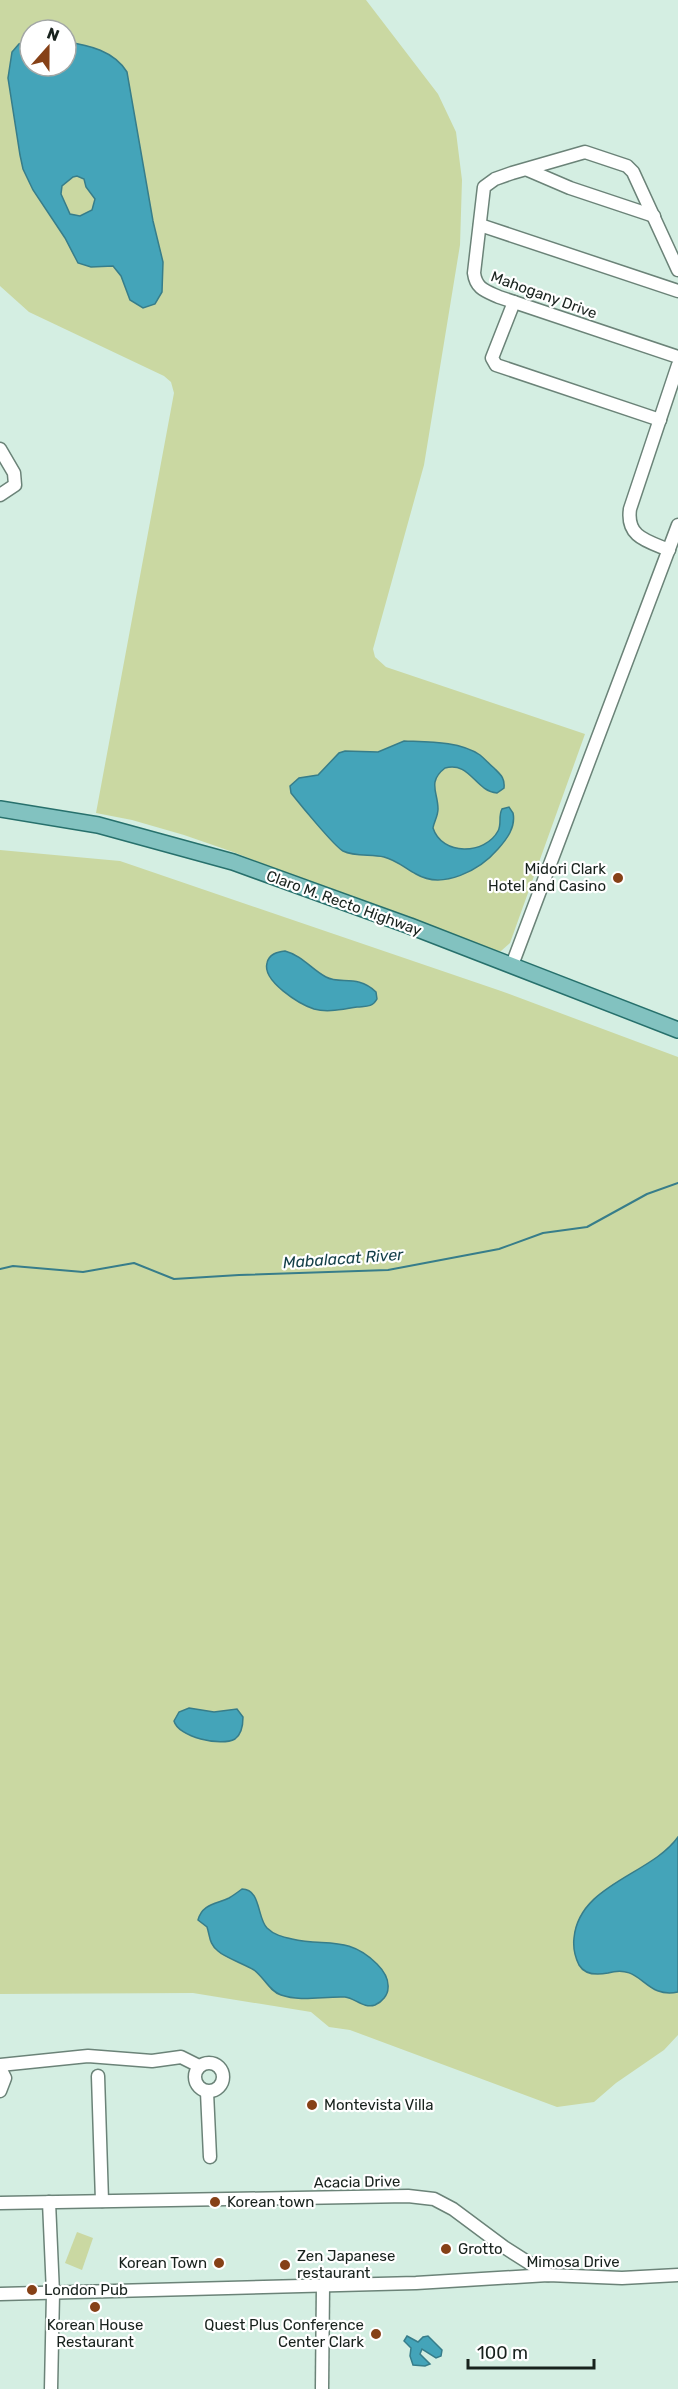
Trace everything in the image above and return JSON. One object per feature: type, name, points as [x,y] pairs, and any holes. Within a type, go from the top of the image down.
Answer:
[{"type":"main road","name":"Claro M. Recto Highway","points":[[0,809],[80,821],[202,852],[410,926],[678,1030]]},
{"type":"street","name":"Mahogany Drive","points":[[678,270],[633,172],[627,166],[585,152],[495,179],[484,187],[474,273],[475,282],[479,288],[678,357]]},
{"type":"street","points":[[528,170],[570,188],[654,216]]},
{"type":"street","points":[[480,225],[678,291]]},
{"type":"street","points":[[514,302],[492,358],[496,365],[660,420]]},
{"type":"street","points":[[669,550],[641,538],[633,530],[629,520],[630,509],[678,365]]},
{"type":"street","points":[[0,449],[16,479],[15,485],[0,495]]},
{"type":"street","points":[[512,966],[678,525]]},
{"type":"street","points":[[0,2091],[5,2078],[0,2066],[88,2056],[152,2061],[181,2057],[200,2066],[213,2064],[223,2073],[224,2078],[220,2087],[207,2092],[199,2088],[194,2079],[200,2066]]},
{"type":"street","points":[[98,2076],[102,2201]]},
{"type":"street","points":[[207,2092],[210,2157]]},
{"type":"street","name":"Acacia Drive","points":[[0,2203],[408,2196],[434,2199],[453,2209],[504,2247],[548,2275]]},
{"type":"street","points":[[49,2202],[53,2293],[51,2389]]},
{"type":"street","name":"Mimosa Drive","points":[[0,2294],[416,2283],[548,2275],[622,2278],[678,2275]]},
{"type":"street","points":[[322,2389],[323,2285]]},
{"type":"green space","points":[[0,0],[366,0],[438,94],[456,132],[462,180],[460,245],[424,465],[373,649],[375,657],[386,667],[585,734],[510,943],[501,951],[484,950],[184,835],[132,820],[96,813],[174,393],[171,382],[164,376],[29,312],[0,286]]},
{"type":"green space","points":[[0,850],[120,861],[501,991],[678,1057],[678,2035],[664,2050],[616,2083],[594,2102],[557,2107],[350,2030],[329,2027],[311,2012],[193,1993],[0,1994]]},
{"type":"green space","points":[[77,2232],[93,2238],[82,2270],[65,2263]]},
{"type":"water","points":[[78,44],[108,54],[127,72],[153,221],[163,262],[162,292],[155,304],[143,308],[130,300],[121,276],[113,266],[91,267],[78,263],[65,238],[33,190],[23,169],[8,78],[12,52],[18,45],[18,78],[78,78]],"holes":[[[73,177],[84,179],[86,187],[95,199],[92,210],[80,216],[70,214],[61,194],[62,186]]]},
{"type":"water","points":[[404,741],[443,743],[472,750],[502,777],[504,788],[497,793],[483,787],[467,772],[454,767],[445,768],[436,778],[438,809],[433,828],[445,844],[464,849],[484,845],[498,831],[502,809],[509,807],[513,813],[512,828],[505,841],[490,857],[471,870],[449,879],[438,880],[416,874],[388,858],[343,851],[291,793],[290,786],[299,778],[318,775],[339,753],[345,751],[378,752]]},
{"type":"water","points":[[285,951],[297,956],[326,977],[362,983],[376,992],[377,999],[368,1006],[330,1011],[314,1009],[300,1002],[283,991],[270,977],[267,970],[270,957]]},
{"type":"water","points":[[189,1708],[214,1712],[237,1709],[243,1717],[241,1732],[235,1739],[220,1742],[191,1736],[177,1727],[174,1721],[179,1712]]},
{"type":"water","points":[[678,1837],[678,1992],[657,1991],[629,1973],[620,1971],[596,1974],[585,1971],[576,1959],[574,1938],[579,1920],[589,1905],[602,1892],[666,1850]]},
{"type":"water","points":[[242,1889],[253,1894],[264,1923],[276,1934],[304,1941],[346,1945],[366,1955],[380,1967],[387,1978],[388,1991],[384,1998],[378,2004],[371,2006],[345,1997],[305,1998],[281,1995],[254,1970],[221,1953],[211,1943],[207,1927],[198,1920],[206,1908],[229,1898]]},
{"type":"water","points":[[407,2336],[418,2342],[428,2336],[442,2350],[441,2356],[436,2358],[422,2349],[420,2354],[430,2364],[413,2365],[410,2356],[411,2348],[404,2341]]},
{"type":"waterway","name":"Mabalacat River","points":[[0,1269],[13,1266],[83,1272],[134,1263],[174,1279],[388,1270],[499,1249],[543,1233],[587,1227],[647,1194],[678,1183]]},
{"type":"place","name":"Midori Clark Hotel and Casino","points":[[618,878]]},
{"type":"place","name":"Montevista Villa","points":[[312,2105]]},
{"type":"place","name":"Korean town","points":[[215,2202]]},
{"type":"place","name":"Grotto","points":[[446,2249]]},
{"type":"place","name":"Korean Town","points":[[219,2263]]},
{"type":"place","name":"Zen Japanese restaurant","points":[[285,2265]]},
{"type":"place","name":"London Pub","points":[[32,2290]]},
{"type":"place","name":"Korean House Restaurant","points":[[95,2307]]},
{"type":"place","name":"Quest Plus Conference Center Clark","points":[[376,2334]]}]
